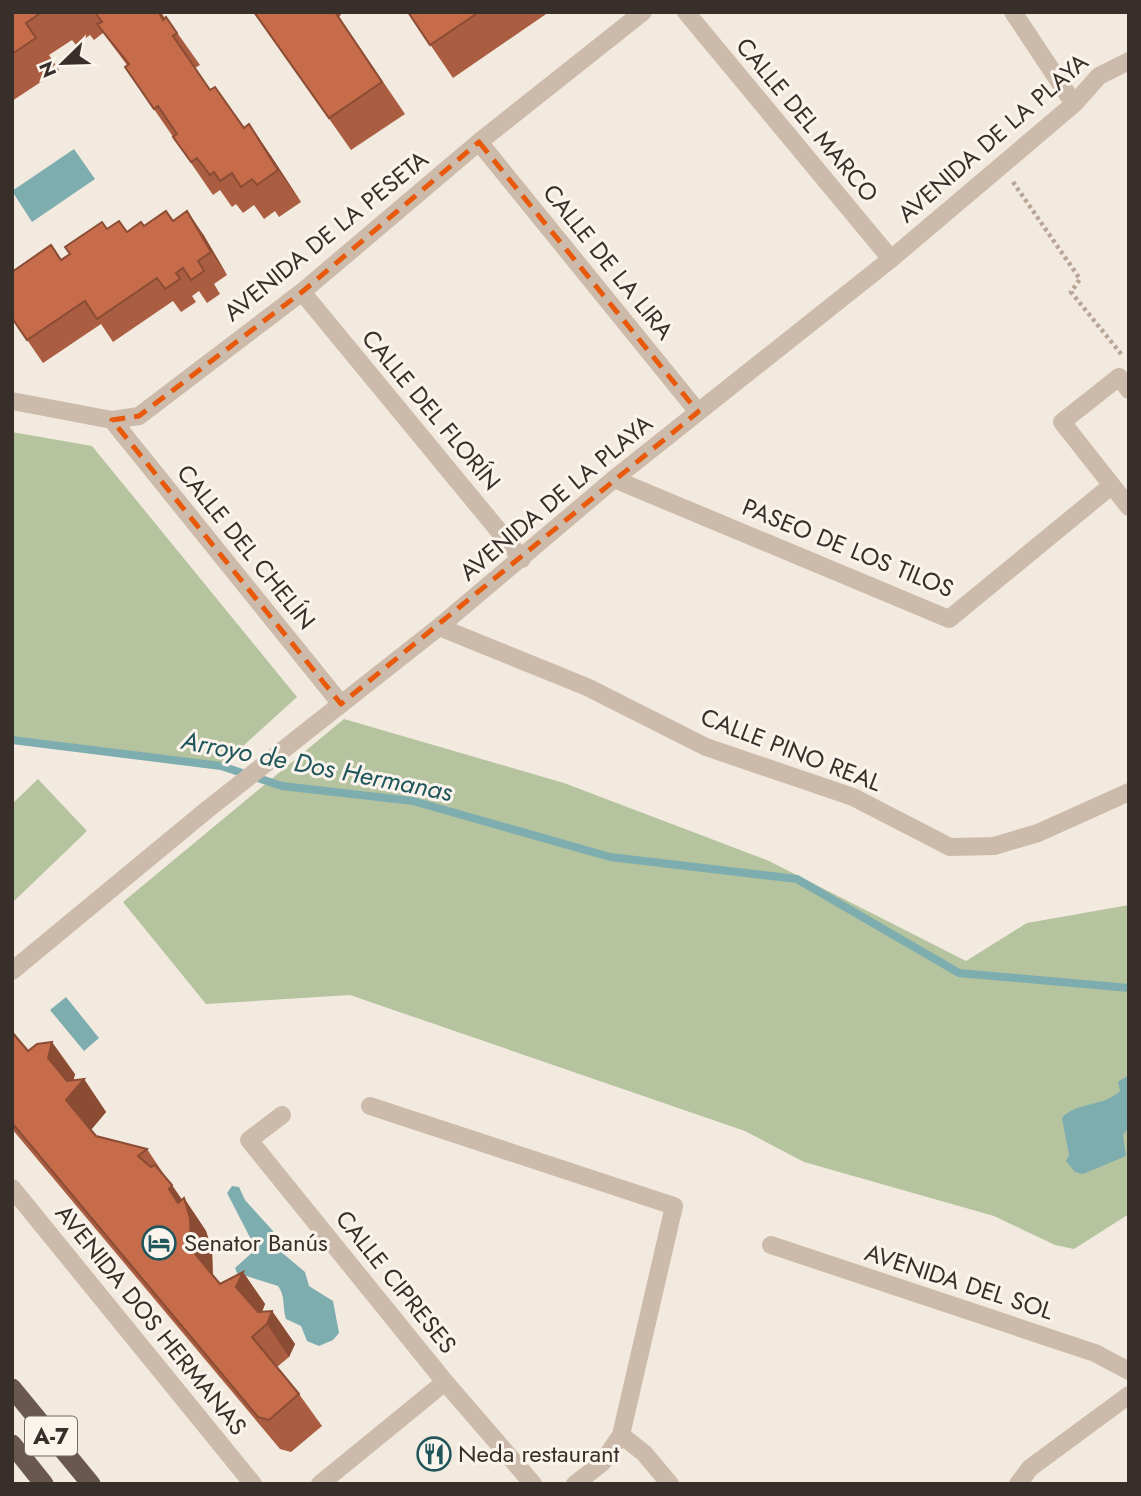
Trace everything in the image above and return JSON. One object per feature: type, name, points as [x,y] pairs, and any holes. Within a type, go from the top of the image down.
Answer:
[{"type":"highway","name":"A-7","points":[[12,1388],[91,1484]]},
{"type":"highway","name":"A-7","points":[[12,1444],[44,1484]]},
{"type":"street","name":"AVENIDA DE LA PESETA","points":[[12,401],[112,420],[139,416],[302,292],[479,142],[643,12]]},
{"type":"street","name":"CALLE DEL MARCO","points":[[686,12],[891,259]]},
{"type":"street","points":[[1013,12],[1074,104]]},
{"type":"street","name":"AVENIDA DE LA PLAYA","points":[[12,971],[208,809],[522,559],[614,479],[891,259],[1074,104],[1099,76],[1129,61]]},
{"type":"street","name":"CALLE DE LA LIRA","points":[[479,142],[698,412]]},
{"type":"street","name":"CALLE DEL FLORÍN","points":[[302,292],[522,559]]},
{"type":"street","points":[[1129,390],[1119,377],[1062,422],[1129,507]]},
{"type":"street","name":"CALLE DEL CHELÍN","points":[[112,420],[341,704]]},
{"type":"street","name":"PASEO DE LOS TILOS","points":[[614,479],[949,620],[1111,486]]},
{"type":"street","name":"CALLE PINO REAL","points":[[439,626],[587,687],[706,747],[853,797],[950,846],[993,846],[1038,833],[1129,792]]},
{"type":"street","points":[[370,1106],[674,1206],[621,1435],[602,1463],[575,1484]]},
{"type":"street","name":"CALLE CIPRESES","points":[[282,1115],[249,1140],[445,1382],[533,1484]]},
{"type":"street","name":"AVENIDA DOS HERMANAS","points":[[12,1188],[253,1484]]},
{"type":"street","name":"AVENIDA DEL SOL","points":[[771,1245],[1095,1353],[1129,1370]]},
{"type":"street","points":[[320,1484],[445,1382]]},
{"type":"street","points":[[1018,1484],[1030,1468],[1129,1395]]},
{"type":"street","points":[[621,1435],[643,1453],[670,1484]]},
{"type":"path","points":[[1001,166],[1080,279],[1071,292],[1128,364]]},
{"type":"highlighted area","points":[[479,142],[698,412],[341,704],[112,420],[139,416],[302,292]]},
{"type":"green space","points":[[12,432],[92,446],[297,697],[221,766],[12,740]]},
{"type":"green space","points":[[344,719],[564,783],[769,861],[966,961],[1027,923],[1129,905],[1129,1214],[1074,1249],[1055,1245],[994,1216],[804,1162],[745,1131],[350,995],[206,1004],[123,902]]},
{"type":"green space","points":[[38,779],[87,831],[12,903],[12,804]]},
{"type":"water","points":[[74,149],[95,179],[32,222],[12,191]]},
{"type":"water","points":[[66,997],[99,1038],[84,1051],[50,1010]]},
{"type":"water","points":[[1129,1075],[1129,1127],[1123,1135],[1126,1156],[1083,1174],[1075,1172],[1066,1161],[1069,1155],[1062,1118],[1074,1109],[1113,1096],[1120,1091],[1118,1082]]},
{"type":"water","points":[[232,1186],[239,1187],[245,1200],[273,1231],[280,1251],[305,1272],[309,1286],[333,1301],[339,1333],[333,1340],[319,1346],[307,1341],[301,1326],[286,1319],[278,1286],[237,1273],[235,1268],[256,1249],[227,1193]]},
{"type":"building","points":[[12,12],[42,12],[26,23],[36,38],[12,54]]},
{"type":"building","points":[[95,12],[159,12],[163,20],[166,17],[177,33],[173,36],[210,90],[215,87],[244,128],[249,124],[278,170],[257,185],[252,179],[241,187],[232,173],[220,181],[214,172],[210,175],[197,158],[191,162],[173,137],[177,134],[158,106],[154,109],[125,67],[129,64],[97,24],[102,22]]},
{"type":"building","points":[[254,12],[335,12],[382,82],[329,118]]},
{"type":"building","points":[[408,12],[479,12],[430,45]]},
{"type":"building","points":[[166,211],[173,221],[187,211],[211,252],[198,261],[204,271],[191,280],[183,268],[176,273],[180,279],[165,289],[157,278],[97,319],[85,301],[27,340],[12,318],[12,272],[51,245],[61,260],[70,254],[65,247],[102,222],[107,229],[119,221],[127,232],[141,222],[144,226]]},
{"type":"building","name":"Senator Banús","points":[[12,1032],[28,1051],[37,1044],[52,1042],[48,1058],[67,1081],[84,1079],[66,1100],[96,1136],[147,1149],[138,1156],[151,1167],[155,1165],[172,1185],[169,1189],[178,1203],[184,1198],[190,1218],[191,1249],[220,1284],[243,1272],[236,1287],[258,1312],[272,1311],[267,1324],[252,1337],[299,1394],[269,1420],[258,1417],[12,1123]]},
{"type":"waterway","name":"Arroyo de Dos Hermanas","points":[[12,740],[221,766],[282,786],[413,801],[610,857],[797,879],[959,973],[1129,988]]},
{"type":"place","name":"Senator Banús","points":[[159,1243]]},
{"type":"place","name":"Neda restaurant","points":[[434,1454]]}]
